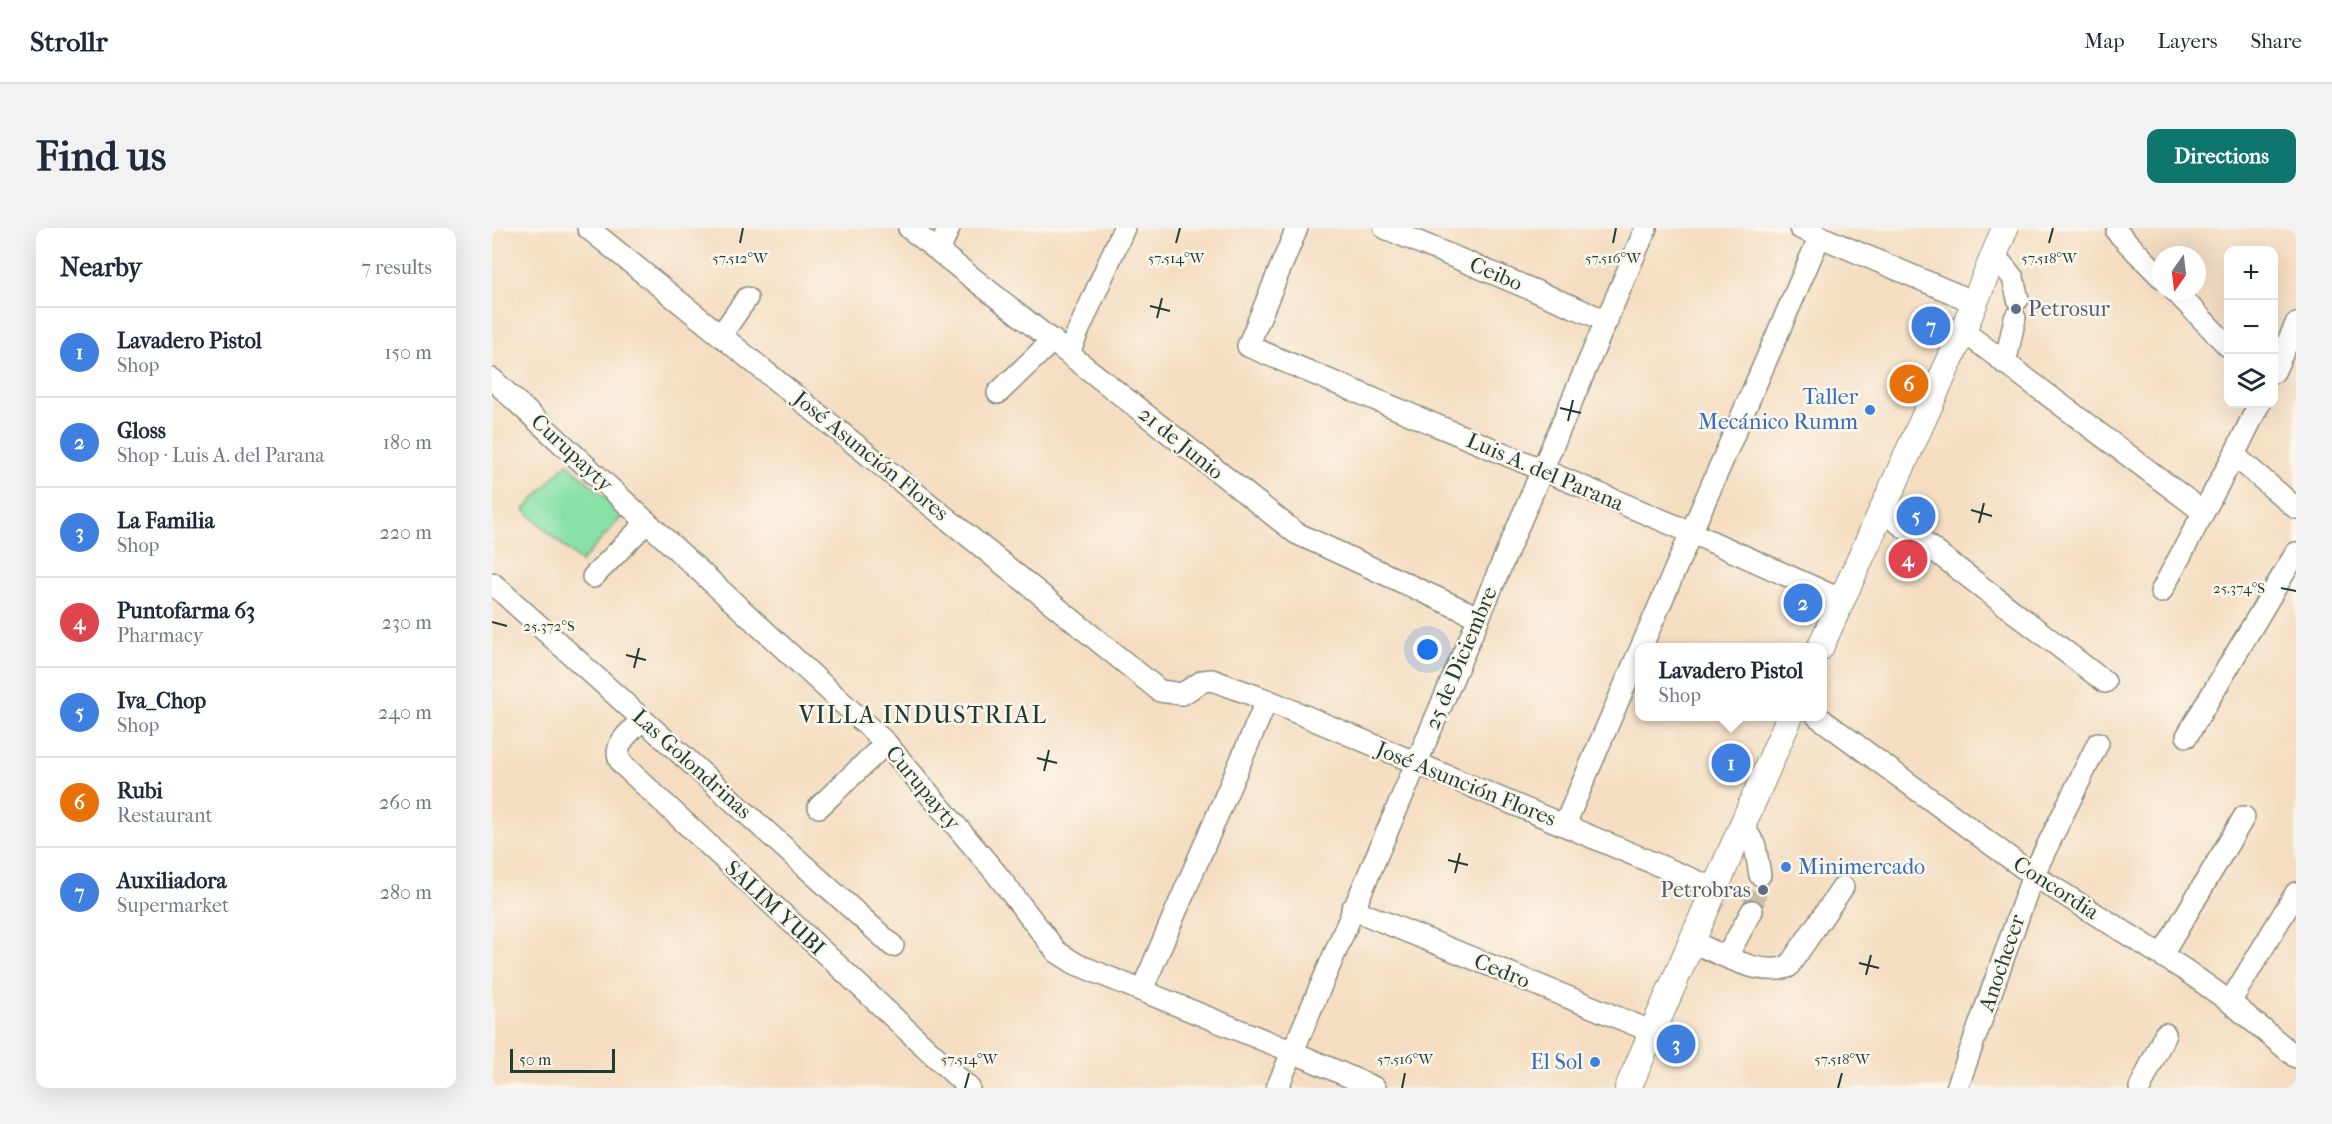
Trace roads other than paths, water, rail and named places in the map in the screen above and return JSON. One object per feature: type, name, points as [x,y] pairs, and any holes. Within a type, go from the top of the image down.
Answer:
[{"type":"main road","points":[[1822,643],[1963,331],[2005,228]]},
{"type":"main road","points":[[1628,1088],[1788,721]]},
{"type":"street","name":"José Asunción Flores","points":[[588,228],[1162,692],[1180,695],[1203,681],[1215,681],[1267,700],[1416,765],[1565,824],[1715,889]]},
{"type":"street","name":"21 de Junio","points":[[909,228],[1061,346],[1197,458],[1296,532],[1478,617]]},
{"type":"street","points":[[939,251],[949,228]]},
{"type":"street","points":[[998,393],[1061,346],[1124,228]]},
{"type":"street","name":"Luis A. del Parana","points":[[1297,228],[1248,346],[1690,532],[1842,600]]},
{"type":"street","name":"Ceibo","points":[[1385,228],[1607,321]]},
{"type":"street","name":"25 de Diciembre","points":[[1278,1088],[1352,909],[1646,228]]},
{"type":"street","points":[[1800,228],[1974,302]]},
{"type":"street","points":[[2117,232],[2152,268]]},
{"type":"street","points":[[1643,643],[1820,236]]},
{"type":"street","points":[[1994,254],[2013,278],[2016,309],[2005,364]]},
{"type":"street","points":[[721,334],[747,298]]},
{"type":"street","points":[[2184,300],[2224,341]]},
{"type":"street","points":[[2278,363],[2296,324]]},
{"type":"street","points":[[1963,331],[2202,511]]},
{"type":"street","name":"Curupayty","points":[[492,380],[886,743],[995,872],[1057,952],[1076,964],[1293,1052],[1375,1088]]},
{"type":"street","points":[[2160,592],[2202,511],[2234,456],[2257,408]]},
{"type":"street","points":[[2234,456],[2296,508]]},
{"type":"street","points":[[1883,511],[2105,682]]},
{"type":"street","points":[[593,577],[647,522]]},
{"type":"street","points":[[2187,736],[2296,553]]},
{"type":"street","name":"Las Golondrinas","points":[[492,583],[893,945]]},
{"type":"street","points":[[1565,824],[1635,661]]},
{"type":"street","points":[[1142,990],[1267,700]]},
{"type":"street","name":"SALIM YUBI","points":[[642,720],[618,747],[618,757],[622,765],[969,1088]]},
{"type":"street","name":"Concordia","points":[[1823,721],[2033,874],[2230,1002],[2296,1057]]},
{"type":"street","points":[[819,807],[886,743]]},
{"type":"street","name":"Anochecer","points":[[1957,1088],[2033,874],[2098,743]]},
{"type":"street","points":[[2162,956],[2244,817]]},
{"type":"street","points":[[1743,825],[1755,846],[1760,875]]},
{"type":"street","points":[[1692,942],[1770,970],[1788,967],[1843,888]]},
{"type":"street","points":[[2230,1002],[2296,893]]},
{"type":"street","name":"Cedro","points":[[1352,909],[1653,1032]]},
{"type":"street","points":[[1727,956],[1752,911]]},
{"type":"street","points":[[2140,1088],[2165,1034]]},
{"type":"tunnel","points":[[1752,911],[1760,875]]},
{"type":"place","name":"Petrosur","points":[[2016,309]]},
{"type":"place","name":"Auxiliadora","points":[[1931,326]]},
{"type":"place","name":"Rubi","points":[[1909,384]]},
{"type":"place","name":"Taller Mecánico Rumm","points":[[1870,410]]},
{"type":"place","name":"Iva_Chop","points":[[1916,516]]},
{"type":"place","name":"Puntofarma 63","points":[[1908,559]]},
{"type":"place","name":"Gloss","points":[[1803,603]]},
{"type":"place","name":"Lavadero Pistol","points":[[1731,763]]},
{"type":"place","name":"Minimercado","points":[[1786,867]]},
{"type":"place","name":"Petrobras","points":[[1763,890]]},
{"type":"place","name":"La Familia","points":[[1676,1044]]},
{"type":"place","name":"El Sol","points":[[1595,1062]]},
{"type":"district","name":"VILLA INDUSTRIAL","points":[[923,715]]}]
